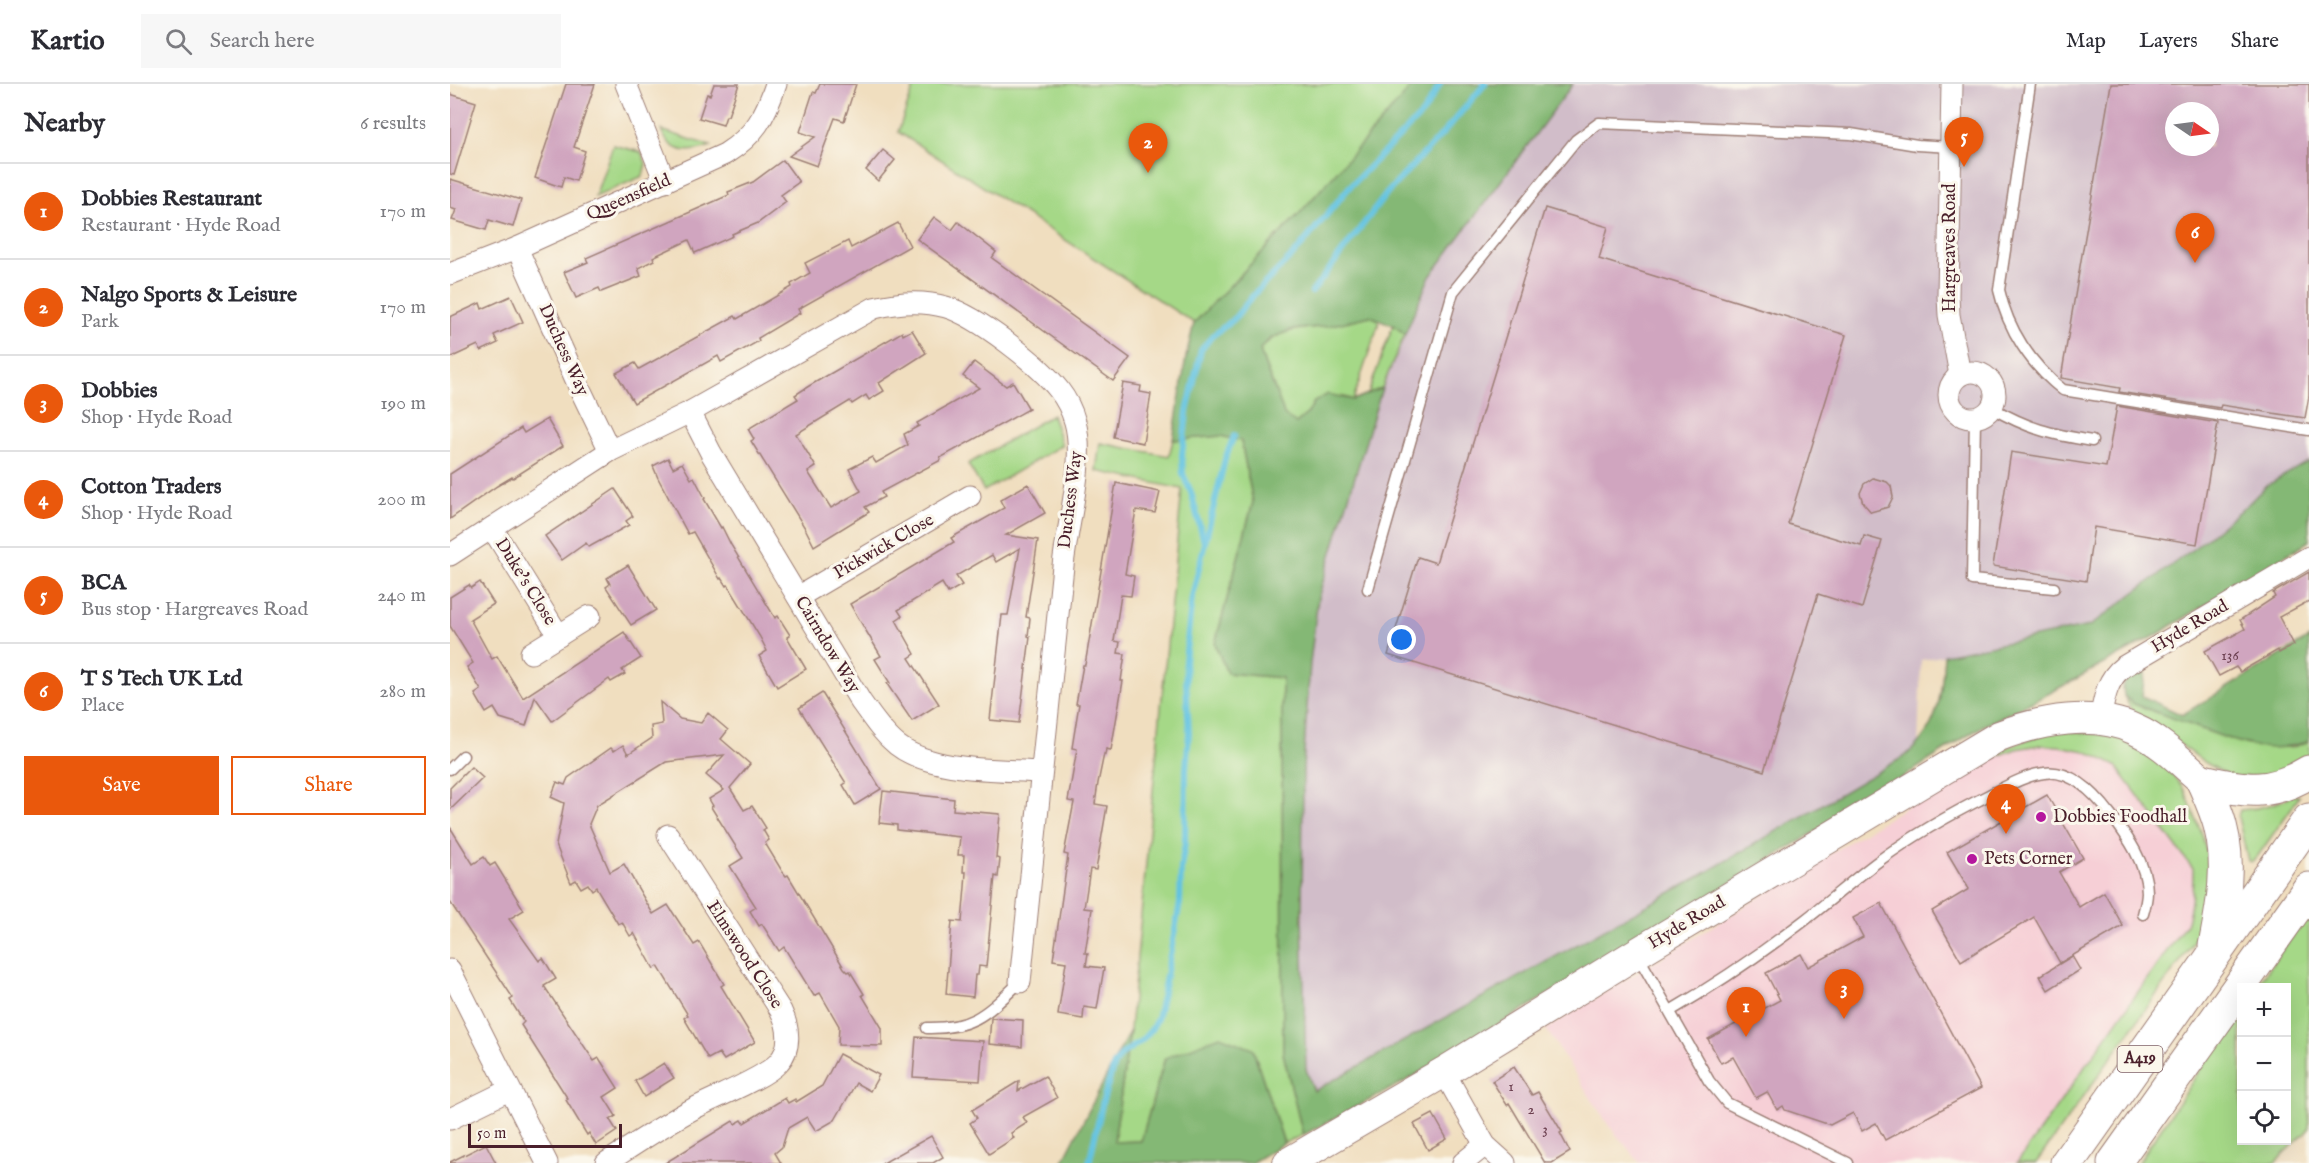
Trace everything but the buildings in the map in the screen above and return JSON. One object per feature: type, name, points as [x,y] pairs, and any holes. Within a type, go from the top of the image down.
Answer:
[{"type":"highway","points":[[2203,781],[2238,789],[2266,790],[2281,787],[2309,772]]},
{"type":"highway","name":"A419","points":[[2203,781],[2219,822],[2225,858],[2222,906],[2213,955]]},
{"type":"highway","name":"A419","points":[[2067,1163],[2309,820]]},
{"type":"highway","name":"A419","points":[[2117,1160],[2309,889]]},
{"type":"main road","name":"Hyde Road","points":[[1288,1163],[1444,1072],[1991,740],[2028,726],[2052,721],[2100,720],[2125,725],[2147,736],[2203,781]]},
{"type":"street","points":[[626,84],[665,182]]},
{"type":"street","name":"Queensfield","points":[[450,274],[517,248],[726,154],[740,145],[759,124],[776,84]]},
{"type":"street","name":"Hargreaves Road","points":[[1952,84],[1948,296],[1949,315],[1960,375]]},
{"type":"street","name":"Duchess Way","points":[[517,248],[610,451]]},
{"type":"street","name":"Duchess Way","points":[[450,555],[610,451],[690,412],[874,308],[904,302],[936,305],[949,308],[967,317],[993,334],[1046,375],[1068,404],[1075,422],[1080,449],[1064,559],[1040,772],[1020,982]]},
{"type":"street","points":[[1975,372],[1989,379],[1995,393],[1984,413],[1969,419],[1957,414],[1950,402],[1950,387],[1960,375],[1975,372]]},
{"type":"street","name":"Cairndow Way","points":[[690,412],[711,453],[861,702],[884,732],[898,746],[919,757],[948,764],[1040,772]]},
{"type":"street","name":"Pickwick Close","points":[[798,597],[970,496]]},
{"type":"street","name":"Duke's Close","points":[[492,528],[559,636]]},
{"type":"street","name":"Hyde Road","points":[[2100,720],[2108,685],[2123,667],[2309,556]]},
{"type":"street","name":"Duke's Close","points":[[531,653],[590,616]]},
{"type":"street","name":"Elmswood Close","points":[[606,1163],[692,1109],[770,1069],[783,1055],[789,1037],[788,1024],[781,1011],[668,835]]},
{"type":"street","points":[[450,970],[547,1163]]},
{"type":"street","points":[[1444,1072],[1485,1145],[1506,1163]]},
{"type":"street","points":[[450,1119],[509,1090]]},
{"type":"street","points":[[1463,1163],[1485,1145]]},
{"type":"lane","points":[[2030,84],[1999,290],[2004,313],[2023,346],[2045,376],[2063,390],[2309,430]]},
{"type":"lane","points":[[1368,590],[1453,292],[1576,140],[1599,123],[1851,135],[1917,145],[1951,147]]},
{"type":"lane","points":[[2054,588],[1972,580],[1984,413],[2046,433],[2092,441]]},
{"type":"lane","points":[[450,769],[463,756]]},
{"type":"lane","points":[[1670,1011],[1752,960],[1907,841],[1958,810],[2044,773],[2054,773],[2082,785],[2099,800],[2115,820],[2137,856],[2145,876],[2147,893],[2143,914]]},
{"type":"lane","points":[[1637,953],[1708,1080],[1727,1102],[1848,1163]]},
{"type":"lane","points":[[927,1028],[953,1028],[976,1020],[1020,982]]},
{"type":"shaded area","points":[[1573,84],[2309,84],[2309,461],[2266,486],[2250,503],[2197,546],[2090,626],[1921,660],[1918,745],[1905,756],[1700,876],[1314,1091],[1306,1069],[1303,1014],[1303,768],[1310,663],[1318,598],[1382,388],[1429,278]]},
{"type":"shaded area","points":[[2040,745],[2085,751],[2116,766],[2193,869],[2193,890],[2191,910],[2186,924],[2017,1163],[1640,1163],[1609,1126],[1546,1029],[1974,765],[2016,749]]},
{"type":"green space","points":[[915,84],[1412,84],[1403,98],[1299,214],[1194,323],[898,132]]},
{"type":"green space","points":[[1412,84],[1573,84],[1429,278],[1405,334],[1393,325],[1370,316],[1328,326],[1291,330],[1270,339],[1260,349],[1284,415],[1296,423],[1308,413],[1314,402],[1328,394],[1353,400],[1382,388],[1318,598],[1310,663],[1303,768],[1302,916],[1306,1069],[1314,1091],[1700,876],[1905,756],[1917,745],[1932,722],[1940,698],[1944,655],[2090,626],[2197,546],[2266,486],[2309,461],[2309,541],[2155,636],[2048,694],[1981,727],[1861,804],[1413,1077],[1303,1135],[1283,1053],[1282,678],[1227,673],[1215,644],[1253,502],[1241,441],[1221,436],[1173,440],[1186,357],[1194,323],[1299,214]]},
{"type":"green space","points":[[661,130],[711,146],[688,151],[681,150],[670,144]]},
{"type":"green space","points":[[613,145],[641,152],[646,163],[643,176],[595,197]]},
{"type":"green space","points":[[1370,316],[1380,320],[1353,400],[1342,396],[1314,402],[1308,413],[1296,423],[1284,416],[1260,349],[1276,336],[1284,333]]},
{"type":"green space","points":[[1393,325],[1405,334],[1382,388],[1368,394]]},
{"type":"green space","points":[[1052,415],[1062,445],[984,491],[968,464]]},
{"type":"green space","points":[[1221,436],[1241,441],[1253,502],[1215,644],[1227,673],[1282,678],[1283,1053],[1303,1135],[1284,1143],[1253,1049],[1165,1058],[1141,1141],[1114,1142],[1130,1030],[1182,489],[1096,471],[1100,443],[1169,456],[1173,440]]},
{"type":"green space","points":[[2309,638],[2309,741],[2278,748],[2251,746],[2134,704],[2124,696],[2123,687],[2129,672],[2146,665],[2142,696],[2182,715]]},
{"type":"green space","points":[[2124,696],[2134,704],[2198,727],[2291,748],[2309,741],[2309,757],[2277,775],[2233,778],[2206,763],[2131,709]]},
{"type":"green space","points":[[2054,730],[2120,736],[2133,747],[2163,762],[2185,791],[2202,834],[2211,871],[2208,912],[2191,946],[2036,1163],[2017,1163],[2186,924],[2192,890],[2193,869],[2116,766],[2085,751],[2040,745],[2016,749],[1974,765],[1978,758]]},
{"type":"green space","points":[[2294,795],[2299,796],[2297,800],[2257,857],[2251,862],[2248,861],[2238,817],[2240,810],[2268,806]]},
{"type":"green space","points":[[2309,912],[2309,1129],[2275,1163],[2138,1163],[2237,1014],[2237,1145],[2291,1145],[2291,983],[2259,983]]},
{"type":"green space","points":[[1130,1030],[1114,1142],[1141,1141],[1165,1058],[1220,1036],[1253,1049],[1284,1143],[1251,1163],[1062,1163]]},
{"type":"waterway","points":[[1204,542],[1191,492],[1183,474],[1182,455],[1187,412],[1201,350],[1212,336],[1233,320],[1256,292],[1297,251],[1351,185],[1423,113],[1440,84]]},
{"type":"waterway","points":[[1312,292],[1387,193],[1485,84]]},
{"type":"waterway","points":[[1089,1163],[1103,1100],[1114,1065],[1122,1054],[1141,1041],[1151,1030],[1157,1019],[1163,992],[1180,903],[1181,867],[1185,843],[1189,733],[1185,661],[1192,597],[1225,459],[1234,436]]},
{"type":"place","name":"BCA","points":[[1964,167]]},
{"type":"place","name":"Nalgo Sports & Leisure","points":[[1148,173]]},
{"type":"place","name":"T S Tech UK Ltd","points":[[2195,263]]},
{"type":"place","name":"Dobbies Foodhall","points":[[2041,817]]},
{"type":"place","name":"Cotton Traders","points":[[2006,834]]},
{"type":"place","name":"Pets Corner","points":[[1972,859]]},
{"type":"place","name":"Dobbies","points":[[1844,1019]]},
{"type":"place","name":"Dobbies Restaurant","points":[[1746,1037]]}]
